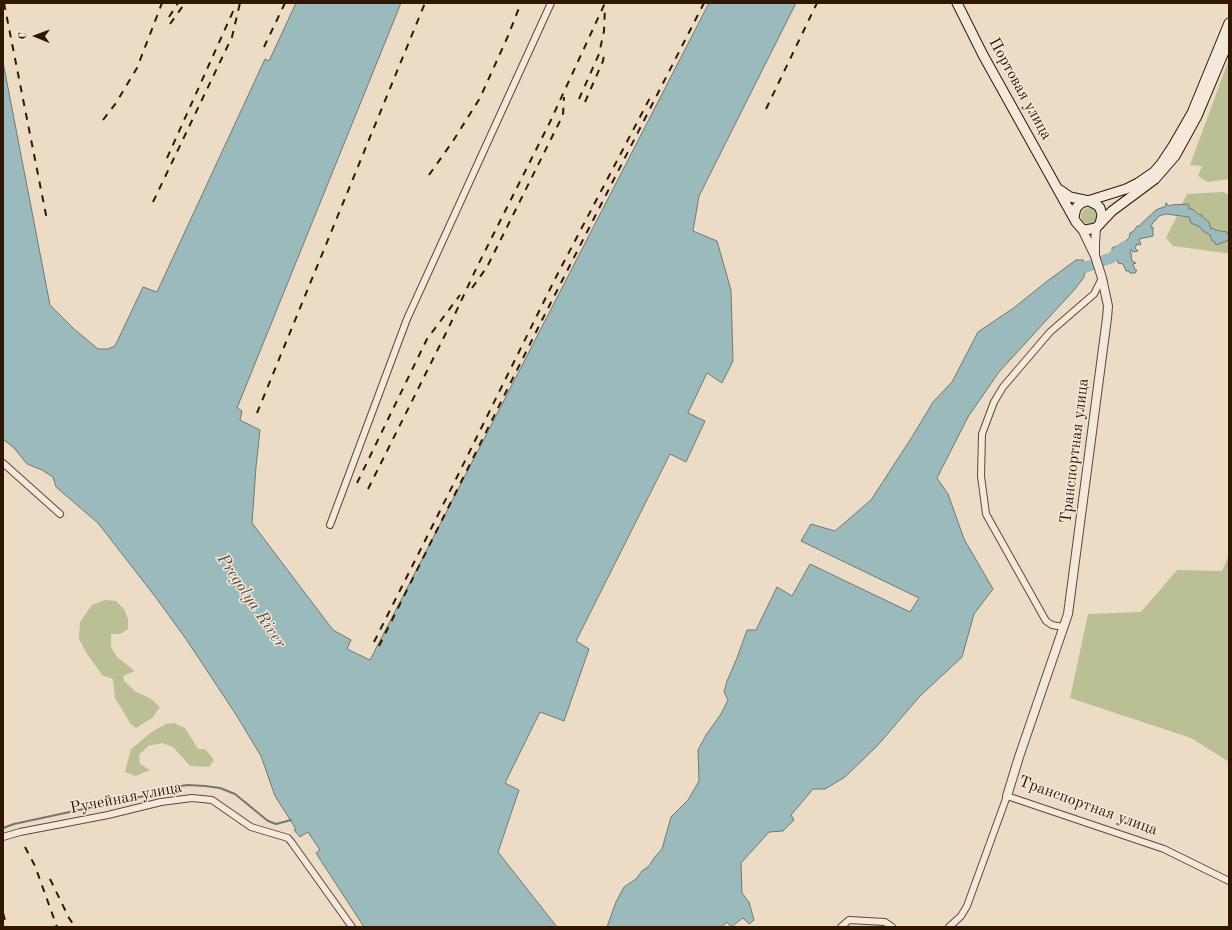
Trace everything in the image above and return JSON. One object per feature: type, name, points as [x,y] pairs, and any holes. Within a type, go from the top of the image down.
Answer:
[{"type":"main road","name":"Портовая улица","points":[[957,3],[983,55],[1074,217]]},
{"type":"main road","points":[[1074,217],[1077,206],[1081,203],[1126,189],[1154,172],[1161,164],[1174,146],[1192,113],[1229,23]]},
{"type":"main road","points":[[1082,229],[1089,230],[1098,226],[1112,211],[1155,179],[1176,156],[1197,116],[1229,40]]},
{"type":"main road","points":[[1059,190],[1074,198],[1089,201]]},
{"type":"main road","name":"Транспортная улица","points":[[1089,201],[1100,208],[1102,215],[1098,226]]},
{"type":"main road","name":"Транспортная улица","points":[[1074,217],[1082,229]]},
{"type":"street","points":[[330,525],[407,319],[551,3]]},
{"type":"street","name":"Транспортная улица","points":[[1095,256],[1094,244],[1098,226]]},
{"type":"street","name":"Транспортная улица","points":[[1082,229],[1095,256],[1102,278],[1108,306],[1069,607],[1068,614],[1007,796],[1164,849],[1229,881]]},
{"type":"street","points":[[1063,628],[1046,621],[986,514],[981,476],[982,434],[994,402],[1003,386],[1050,332],[1094,294],[1102,278]]},
{"type":"street","points":[[3,463],[60,514]]},
{"type":"street","points":[[949,927],[961,916],[967,906],[1007,796]]},
{"type":"street","name":"Ручейная улица","points":[[3,837],[20,832],[108,815],[161,802],[192,798],[212,800],[251,827],[285,837],[292,843],[352,927]]},
{"type":"street","points":[[841,927],[849,920],[885,922],[892,927]]},
{"type":"green space","points":[[1229,59],[1229,179],[1208,182],[1198,176],[1202,166],[1190,165]]},
{"type":"green space","points":[[1223,192],[1229,195],[1229,234],[1223,231],[1211,229],[1209,222],[1195,211],[1189,209],[1188,204],[1182,204],[1187,194]]},
{"type":"green space","points":[[1086,208],[1092,208],[1097,213],[1095,222],[1092,224],[1086,224],[1081,219],[1081,213]]},
{"type":"green space","points":[[1177,216],[1189,217],[1191,223],[1200,227],[1210,235],[1212,241],[1219,244],[1229,239],[1229,253],[1173,246],[1166,238]]},
{"type":"green space","points":[[1229,555],[1229,762],[1191,738],[1070,698],[1088,614],[1141,612],[1177,570],[1222,571]]},
{"type":"green space","points":[[105,600],[116,601],[124,609],[128,619],[128,629],[120,634],[111,634],[111,647],[117,657],[135,671],[123,676],[124,681],[136,692],[150,698],[160,707],[152,718],[136,728],[130,723],[115,698],[113,679],[102,675],[87,654],[79,639],[80,622],[92,605]]},
{"type":"green space","points":[[174,723],[185,728],[198,749],[205,749],[214,760],[209,767],[190,766],[173,747],[162,743],[148,746],[139,755],[140,764],[150,770],[136,776],[125,772],[131,749],[153,731],[166,724]]},
{"type":"water","name":"Pregolya River","points":[[296,3],[401,3],[237,408],[242,411],[240,420],[260,430],[252,523],[333,630],[351,640],[347,649],[370,660],[709,3],[796,3],[699,196],[693,231],[717,241],[731,290],[733,361],[722,383],[707,373],[688,413],[705,421],[686,462],[670,454],[576,641],[589,649],[564,721],[540,712],[505,783],[519,790],[498,852],[557,927],[364,927],[316,853],[320,850],[308,832],[300,837],[294,830],[296,829],[275,796],[261,756],[235,713],[186,639],[157,599],[98,523],[56,487],[53,477],[42,470],[27,464],[14,448],[3,439],[3,62],[50,305],[73,328],[98,349],[108,349],[115,346],[143,287],[157,292],[265,59],[269,61]]},
{"type":"water","points":[[1166,203],[1169,206],[1188,204],[1189,209],[1192,209],[1198,214],[1202,215],[1202,217],[1209,222],[1211,229],[1213,228],[1215,230],[1227,232],[1227,234],[1229,234],[1229,239],[1216,245],[1215,242],[1212,241],[1210,235],[1203,231],[1200,227],[1191,223],[1189,217],[1166,214],[1162,215],[1154,221],[1151,226],[1151,228],[1153,227],[1153,236],[1139,239],[1141,244],[1137,244],[1135,248],[1138,251],[1133,252],[1131,249],[1130,253],[1132,254],[1132,261],[1136,263],[1133,264],[1135,270],[1137,270],[1135,273],[1126,271],[1123,264],[1118,263],[1117,260],[1114,259],[1112,255],[1112,248],[1122,244],[1129,238],[1130,233],[1134,231],[1137,226],[1140,226],[1156,210],[1166,206]]},
{"type":"water","points":[[1076,260],[1083,260],[1086,267],[1084,277],[1075,289],[999,372],[968,417],[937,478],[948,494],[964,539],[993,589],[974,614],[962,657],[920,696],[878,745],[845,777],[825,789],[813,789],[791,815],[794,820],[783,831],[769,832],[741,863],[742,893],[749,902],[754,920],[749,924],[743,918],[731,927],[727,922],[722,927],[607,927],[616,902],[624,887],[636,879],[642,871],[649,866],[662,849],[671,817],[688,800],[699,781],[698,750],[706,735],[721,714],[728,700],[724,692],[747,630],[756,630],[777,587],[792,596],[810,564],[910,612],[919,598],[801,541],[811,524],[835,531],[871,500],[933,402],[952,382],[978,332],[1015,307]]},
{"type":"waterway","points":[[1102,261],[1111,258],[1124,247]]},
{"type":"waterway","points":[[1086,267],[1092,265]]},
{"type":"waterway","points":[[124,800],[160,793],[172,787],[188,785],[205,786],[220,788],[235,794],[268,821],[276,824],[291,820]]},
{"type":"waterway","points":[[3,828],[14,824],[116,802]]},
{"type":"railway","points":[[4,3],[47,220]]},
{"type":"railway","points":[[103,120],[116,103],[137,68],[162,3]]},
{"type":"railway","points":[[169,17],[178,3]]},
{"type":"railway","points":[[170,24],[185,3]]},
{"type":"railway","points":[[153,202],[232,37],[240,3]]},
{"type":"railway","points":[[264,47],[285,3]]},
{"type":"railway","points":[[257,413],[425,3]]},
{"type":"railway","points":[[429,175],[453,141],[480,98],[521,3]]},
{"type":"railway","points":[[368,489],[550,122],[605,3]]},
{"type":"railway","points":[[379,646],[542,320],[704,3]]},
{"type":"railway","points":[[766,109],[817,3]]},
{"type":"railway","points":[[167,158],[235,7]]},
{"type":"railway","points":[[579,99],[599,54],[604,31],[605,7]]},
{"type":"railway","points":[[585,102],[603,61],[604,55]]},
{"type":"railway","points":[[374,642],[556,277],[652,94]]},
{"type":"railway","points":[[472,288],[487,267],[563,115],[564,97]]},
{"type":"railway","points":[[357,483],[427,339],[460,295]]},
{"type":"railway","points":[[25,847],[35,866],[57,927]]},
{"type":"railway","points":[[50,879],[75,927]]},
{"type":"railway","points":[[3,913],[7,927]]}]
